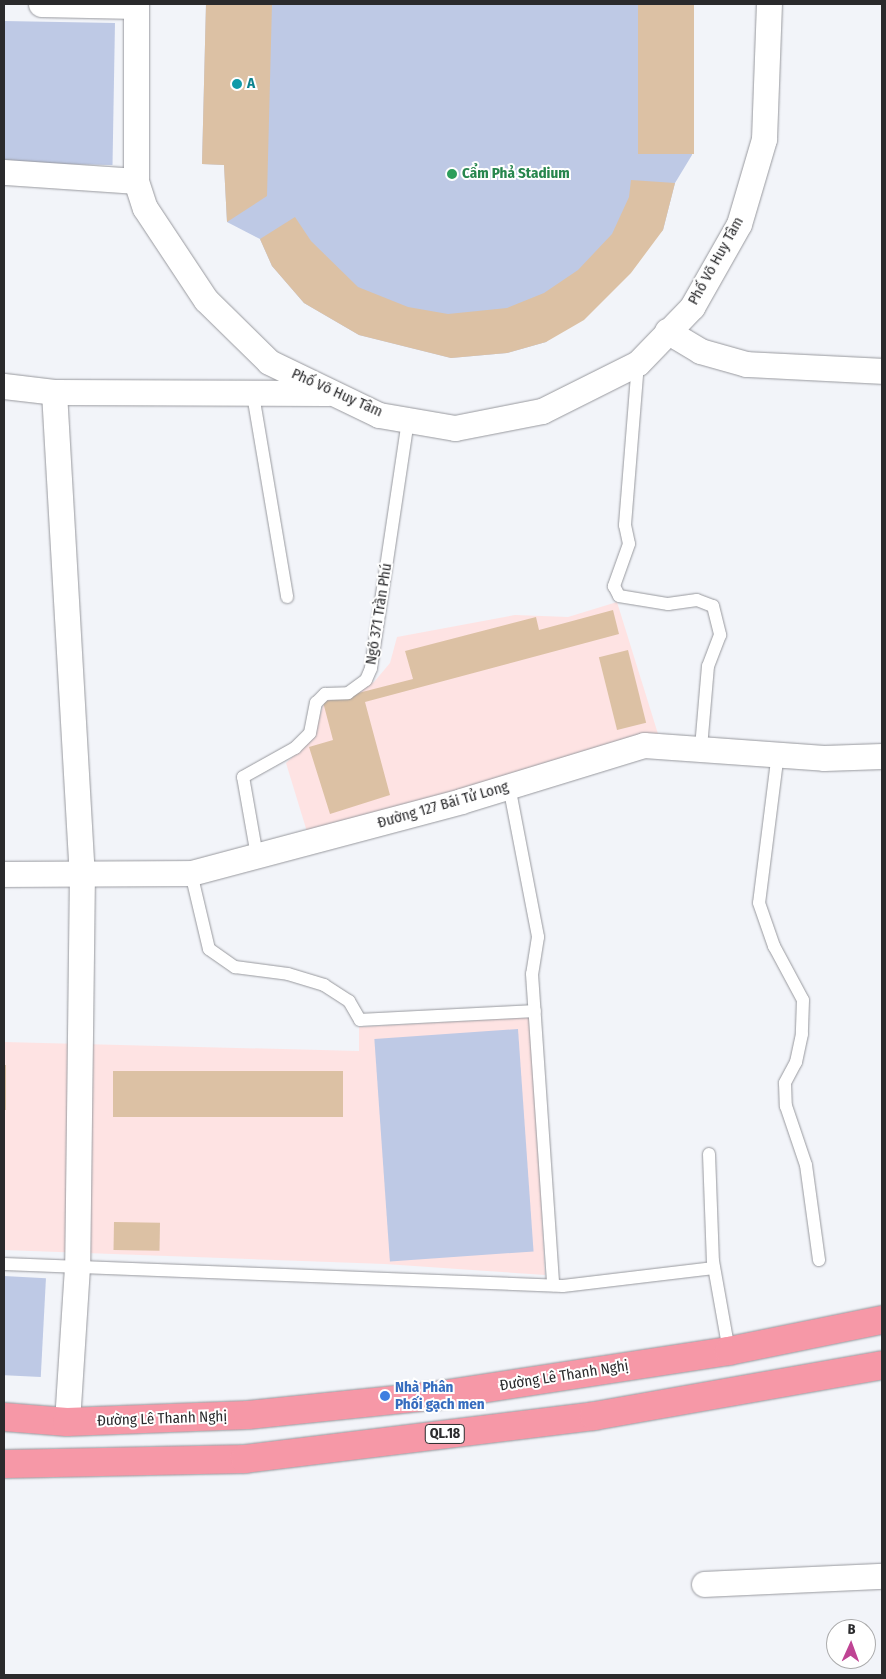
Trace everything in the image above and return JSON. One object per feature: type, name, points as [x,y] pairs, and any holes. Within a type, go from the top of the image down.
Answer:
[{"type":"highway","name":"Đường Lê Thanh Nghị","points":[[4,1417],[67,1422],[248,1415],[412,1398],[729,1351],[882,1320]]},
{"type":"highway","name":"QL.18","points":[[4,1464],[245,1459],[594,1416],[882,1365]]},
{"type":"street","name":"Phố Võ Huy Tâm","points":[[41,4],[136,5],[136,181],[145,208],[206,300],[269,362],[380,415],[455,428],[542,411],[638,363],[692,307],[739,224],[764,139],[769,4]]},
{"type":"street","points":[[4,172],[136,181]]},
{"type":"street","points":[[667,331],[700,351],[746,364],[882,371]]},
{"type":"street","points":[[4,386],[54,392],[253,395],[332,393]]},
{"type":"street","points":[[54,392],[82,870],[77,1267],[67,1422]]},
{"type":"street","name":"Đường 127 Bái Tử Long","points":[[4,874],[82,870],[191,872],[257,856],[509,786],[644,745],[778,753],[882,756]]},
{"type":"street","points":[[704,1584],[882,1576]]},
{"type":"lane","points":[[638,363],[625,525],[629,544],[614,586],[619,596],[668,604],[697,600],[713,606],[720,635],[708,666],[701,747]]},
{"type":"lane","points":[[253,395],[287,597]]},
{"type":"lane","name":"Ngõ 371 Trần Phú","points":[[257,856],[243,778],[295,748],[310,733],[316,703],[325,694],[348,693],[366,680],[372,668],[408,420]]},
{"type":"lane","points":[[778,753],[759,903],[774,946],[803,1000],[802,1034],[796,1062],[785,1083],[786,1106],[806,1165],[819,1260]]},
{"type":"lane","points":[[509,786],[535,902],[535,1011],[553,1285]]},
{"type":"lane","points":[[191,872],[209,949],[235,967],[288,974],[324,985],[349,1001],[360,1020],[535,1011]]},
{"type":"lane","points":[[709,1154],[714,1268],[729,1351]]},
{"type":"lane","points":[[4,1264],[553,1285],[714,1268]]},
{"type":"shaded area","name":"Cẩm Phả Stadium","points":[[206,4],[694,4],[692,155],[675,183],[663,230],[546,342],[507,353],[451,358],[359,335],[304,303],[272,266],[260,239],[227,222],[224,165],[202,164]]},
{"type":"shaded area","points":[[4,21],[115,23],[113,165],[4,163]]},
{"type":"shaded area","points":[[617,602],[658,734],[308,835],[286,763],[313,738],[325,699],[374,682],[390,663],[397,637],[515,615],[568,617]]},
{"type":"shaded area","points":[[532,1017],[545,1275],[385,1264],[4,1250],[4,1042],[359,1051],[359,1027]]},
{"type":"shaded area","points":[[518,1029],[534,1251],[390,1262],[374,1039]]},
{"type":"shaded area","points":[[4,1276],[46,1278],[41,1377],[4,1375]]},
{"type":"building","name":"A","points":[[206,4],[272,4],[267,196],[227,222],[224,165],[202,164]]},
{"type":"building","points":[[638,4],[694,4],[694,154],[638,154]]},
{"type":"building","points":[[631,180],[675,183],[663,230],[631,273],[584,320],[546,342],[507,353],[451,358],[359,335],[304,303],[272,266],[260,239],[295,217],[311,241],[358,287],[408,307],[448,314],[507,308],[544,293],[578,270],[612,234],[629,197]]},
{"type":"building","points":[[613,610],[619,634],[365,702],[390,795],[330,814],[309,747],[333,740],[323,702],[413,679],[405,651],[536,617],[539,630]]},
{"type":"building","points":[[628,650],[646,723],[617,730],[599,657]]},
{"type":"building","points":[[4,1065],[6,1065],[6,1110],[4,1110]]},
{"type":"building","points":[[113,1071],[343,1071],[343,1117],[113,1117]]},
{"type":"building","points":[[114,1222],[160,1223],[160,1251],[114,1250]]},
{"type":"place","name":"A","points":[[237,84]]},
{"type":"place","name":"Cẩm Phả Stadium","points":[[452,174]]},
{"type":"place","name":"Nhà Phân Phối gạch men","points":[[385,1396]]}]
